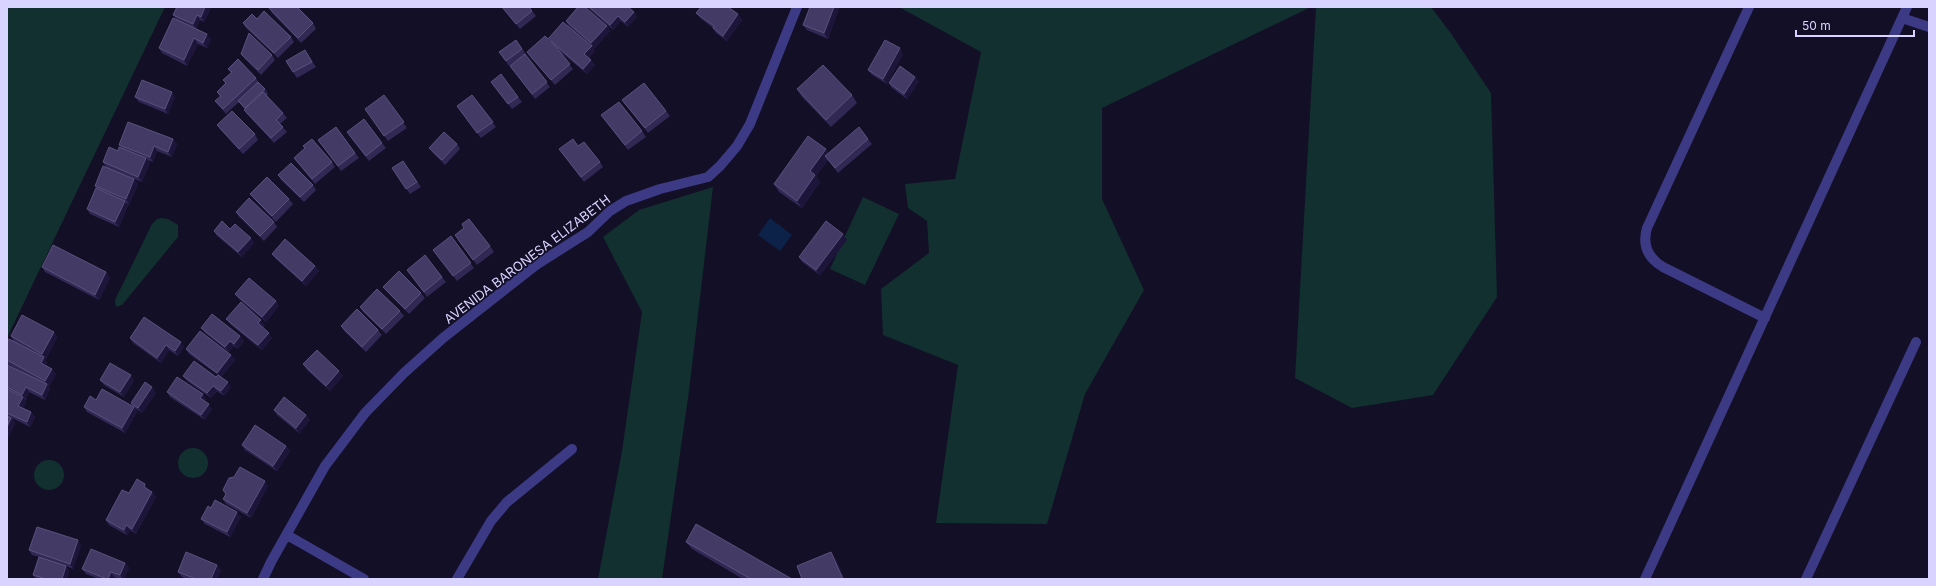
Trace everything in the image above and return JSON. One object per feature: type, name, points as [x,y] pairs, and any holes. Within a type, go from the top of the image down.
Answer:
[{"type":"street","name":"AVENIDA BARONESA ELIZABETH","points":[[263,579],[325,466],[365,412],[404,373],[443,338],[536,265],[588,232],[610,211],[626,201],[660,189],[708,177],[720,166],[737,146],[750,124],[797,7]]},
{"type":"street","points":[[1645,579],[1907,7]]},
{"type":"street","points":[[1746,8],[1647,228],[1645,243],[1651,258],[1663,267],[1765,318]]},
{"type":"street","points":[[1902,18],[1929,26]]},
{"type":"street","points":[[1806,579],[1916,342]]},
{"type":"street","points":[[456,579],[488,527],[507,502],[572,449]]},
{"type":"street","points":[[287,535],[364,579]]},
{"type":"green space","points":[[7,7],[165,7],[7,338]]},
{"type":"green space","points":[[899,7],[1311,7],[1102,108],[1102,199],[1144,290],[1085,394],[1047,524],[936,523],[958,365],[883,335],[881,289],[929,253],[927,221],[908,208],[905,184],[955,179],[981,52]]},
{"type":"green space","points":[[1316,7],[1431,7],[1450,32],[1491,93],[1497,297],[1433,395],[1352,408],[1295,378]]},
{"type":"green space","points":[[713,187],[689,391],[662,579],[598,579],[622,451],[642,312],[603,237],[639,210]]},
{"type":"green space","points":[[863,197],[899,214],[865,285],[830,269]]},
{"type":"green space","points":[[157,219],[168,219],[178,225],[178,237],[122,305],[116,307],[115,300],[152,224]]},
{"type":"green space","points":[[193,448],[199,449],[207,457],[207,469],[199,477],[193,478],[187,477],[179,469],[178,463],[179,457],[187,449]]},
{"type":"green space","points":[[49,460],[55,461],[63,469],[63,481],[55,489],[49,490],[43,489],[35,481],[34,475],[35,469],[43,461]]},
{"type":"water","points":[[770,218],[792,235],[780,251],[758,235]]},
{"type":"building","points":[[177,7],[205,7],[201,17],[197,15],[193,24],[173,15]]},
{"type":"building","points":[[269,7],[297,7],[313,23],[298,38]]},
{"type":"building","points":[[502,7],[529,7],[532,11],[516,24]]},
{"type":"building","points":[[578,7],[585,7],[607,26],[591,43],[566,21]]},
{"type":"building","points":[[589,7],[628,7],[634,12],[625,22],[618,16],[610,25]]},
{"type":"building","points":[[701,7],[728,7],[738,14],[723,36],[713,28],[714,26],[696,13]]},
{"type":"building","points":[[810,7],[834,7],[824,33],[803,25]]},
{"type":"building","points":[[264,11],[291,37],[274,53],[243,23],[252,14],[257,19]]},
{"type":"building","points":[[173,18],[207,34],[203,43],[194,38],[184,60],[159,48]]},
{"type":"building","points":[[563,22],[592,46],[584,54],[591,60],[583,69],[551,41],[570,64],[551,80],[527,52],[545,36],[548,39]]},
{"type":"building","points":[[249,33],[272,55],[258,70],[241,54]]},
{"type":"building","points":[[516,40],[522,49],[506,61],[499,52]]},
{"type":"building","points":[[885,40],[900,48],[883,79],[868,70]]},
{"type":"building","points":[[305,50],[312,62],[293,72],[286,61]]},
{"type":"building","points":[[525,54],[547,82],[532,94],[510,66]]},
{"type":"building","points":[[238,59],[256,78],[223,109],[215,101],[221,96],[217,92],[226,83],[223,80],[232,72],[228,69]]},
{"type":"building","points":[[823,65],[852,95],[826,120],[797,89]]},
{"type":"building","points":[[900,66],[915,77],[904,94],[889,83]]},
{"type":"building","points":[[501,74],[518,97],[508,104],[491,82]]},
{"type":"building","points":[[142,80],[172,92],[165,109],[135,97]]},
{"type":"building","points":[[258,82],[265,89],[245,108],[238,101]]},
{"type":"building","points":[[644,83],[666,111],[645,128],[622,100]]},
{"type":"building","points":[[263,92],[283,113],[276,120],[283,127],[271,138],[244,110]]},
{"type":"building","points":[[384,95],[404,122],[384,136],[365,109]]},
{"type":"building","points":[[472,95],[493,122],[477,133],[457,106]]},
{"type":"building","points":[[619,102],[642,131],[625,145],[601,115]]},
{"type":"building","points":[[232,111],[255,134],[239,149],[217,125]]},
{"type":"building","points":[[364,119],[382,143],[366,156],[347,132]]},
{"type":"building","points":[[128,122],[173,139],[168,152],[154,146],[150,157],[119,145]]},
{"type":"building","points":[[336,127],[355,153],[338,166],[318,140]]},
{"type":"building","points":[[859,127],[868,139],[835,168],[825,156]]},
{"type":"building","points":[[444,132],[457,144],[442,160],[429,148]]},
{"type":"building","points":[[808,136],[826,149],[810,171],[815,175],[797,201],[774,184]]},
{"type":"building","points":[[312,139],[332,162],[312,179],[294,158],[305,148],[303,146]]},
{"type":"building","points":[[573,139],[578,146],[584,142],[600,162],[581,177],[559,149]]},
{"type":"building","points":[[109,147],[118,151],[119,147],[146,158],[138,177],[103,162]]},
{"type":"building","points":[[403,161],[417,182],[406,189],[392,168]]},
{"type":"building","points":[[291,163],[313,185],[300,197],[278,175]]},
{"type":"building","points":[[103,166],[134,179],[126,199],[95,186]]},
{"type":"building","points":[[267,177],[289,199],[272,216],[250,194]]},
{"type":"building","points":[[96,188],[125,201],[115,222],[87,209]]},
{"type":"building","points":[[249,198],[274,222],[260,236],[236,212]]},
{"type":"building","points":[[469,219],[490,246],[473,260],[455,235],[464,228],[462,224]]},
{"type":"building","points":[[222,221],[230,229],[235,224],[251,238],[238,252],[214,231]]},
{"type":"building","points":[[826,221],[843,234],[816,270],[799,257]]},
{"type":"building","points":[[451,236],[471,263],[453,276],[433,250]]},
{"type":"building","points":[[285,239],[315,266],[302,281],[272,254]]},
{"type":"building","points":[[53,245],[106,272],[95,295],[42,267]]},
{"type":"building","points":[[425,255],[442,277],[424,292],[407,270]]},
{"type":"building","points":[[399,271],[421,293],[405,309],[383,287]]},
{"type":"building","points":[[249,278],[276,301],[262,317],[235,294]]},
{"type":"building","points":[[377,289],[400,311],[382,329],[360,307]]},
{"type":"building","points":[[241,302],[261,320],[258,323],[269,333],[258,345],[226,319]]},
{"type":"building","points":[[357,309],[378,330],[362,347],[341,326]]},
{"type":"building","points":[[212,314],[240,336],[234,344],[230,341],[225,347],[201,328]]},
{"type":"building","points":[[22,315],[54,332],[42,354],[11,336]]},
{"type":"building","points":[[144,317],[181,342],[175,351],[166,345],[157,358],[130,338]]},
{"type":"building","points":[[200,331],[231,355],[217,373],[186,349]]},
{"type":"building","points":[[9,339],[44,357],[41,363],[52,369],[45,381],[7,360],[7,342]]},
{"type":"building","points":[[317,350],[339,371],[326,386],[303,364]]},
{"type":"building","points":[[194,361],[216,377],[218,375],[228,382],[221,391],[213,386],[207,393],[183,376]]},
{"type":"building","points":[[110,363],[131,375],[120,392],[100,380]]},
{"type":"building","points":[[7,365],[47,384],[42,395],[26,387],[22,395],[7,387]]},
{"type":"building","points":[[177,377],[203,394],[200,398],[209,404],[201,415],[167,392]]},
{"type":"building","points":[[145,382],[152,387],[138,408],[131,403]]},
{"type":"building","points":[[7,389],[23,397],[18,406],[31,412],[27,422],[7,413]]},
{"type":"building","points":[[102,389],[134,407],[122,428],[84,407],[90,396],[96,400]]},
{"type":"building","points":[[284,397],[306,415],[296,428],[274,410]]},
{"type":"building","points":[[7,416],[11,418],[7,427]]},
{"type":"building","points":[[255,425],[286,446],[273,466],[242,445]]},
{"type":"building","points":[[240,467],[265,481],[247,513],[223,499],[226,494],[223,490],[229,478],[234,477]]},
{"type":"building","points":[[137,479],[145,484],[144,487],[152,492],[132,529],[126,525],[124,530],[106,520],[122,490],[129,493]]},
{"type":"building","points":[[215,500],[237,512],[227,532],[201,519],[208,506],[211,508]]},
{"type":"building","points":[[696,524],[792,579],[751,579],[686,542]]},
{"type":"building","points":[[37,527],[78,540],[70,564],[29,550]]},
{"type":"building","points":[[91,549],[125,563],[120,575],[111,572],[107,579],[82,569]]},
{"type":"building","points":[[186,552],[217,565],[211,579],[196,579],[178,572]]},
{"type":"building","points":[[831,552],[843,579],[802,579],[797,566]]},
{"type":"building","points":[[39,557],[66,566],[62,579],[46,579],[33,575]]}]
